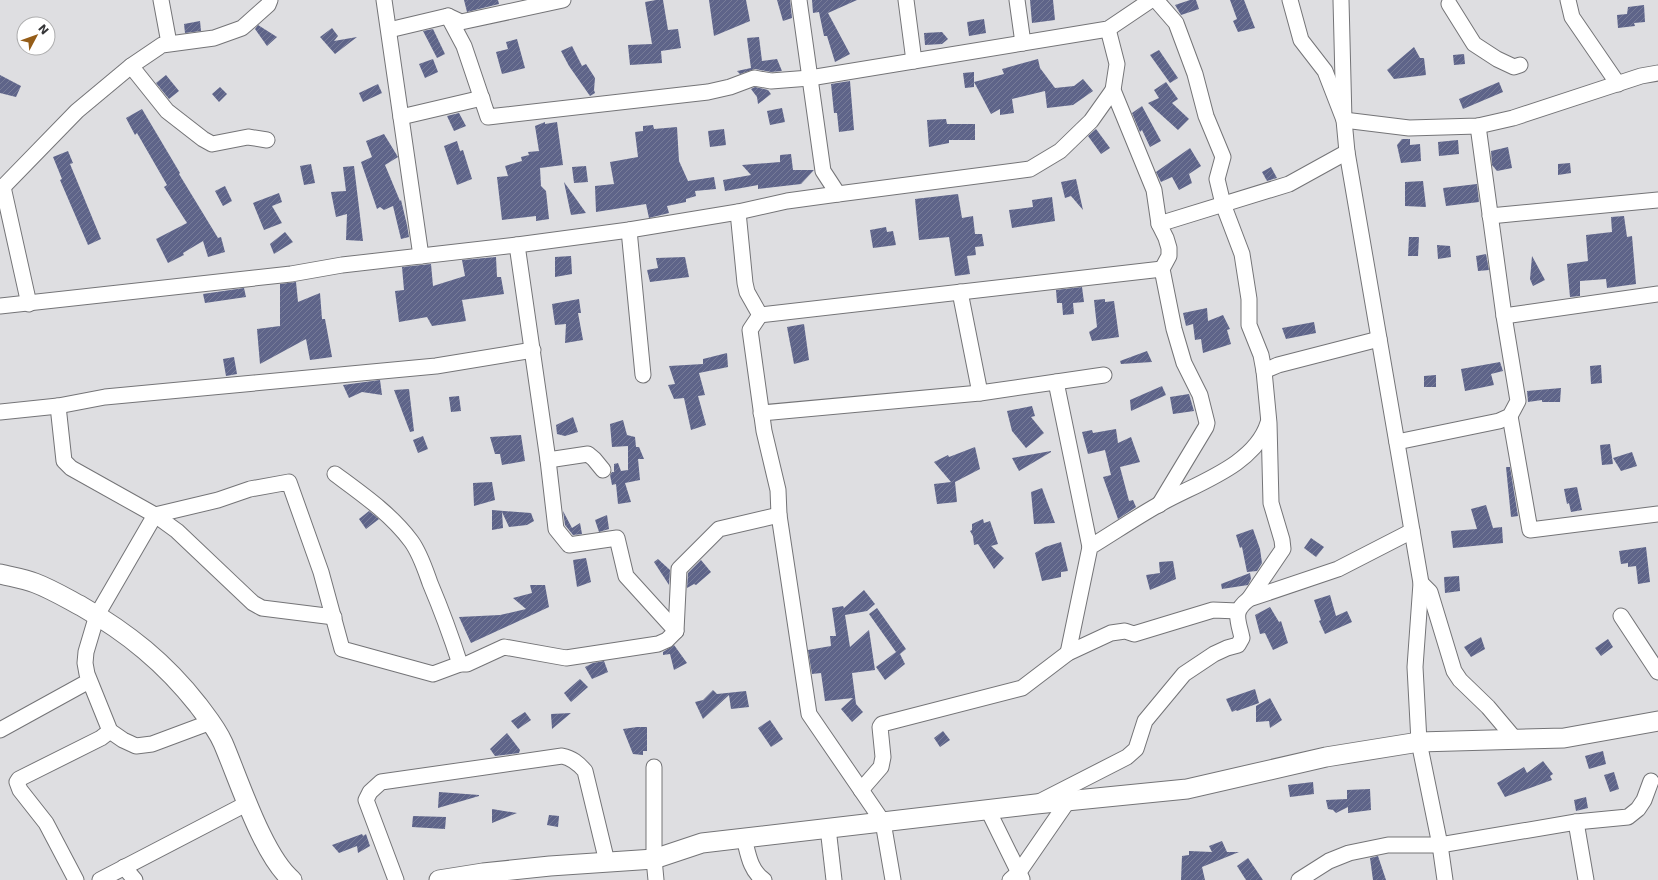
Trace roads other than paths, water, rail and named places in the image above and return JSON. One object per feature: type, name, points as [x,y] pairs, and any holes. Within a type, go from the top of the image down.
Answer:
[{"type":"street","points":[[161,0],[169,43]]},
{"type":"street","points":[[29,304],[2,189],[77,111],[131,66],[162,45],[214,38],[242,28],[268,5],[270,0]]},
{"type":"street","points":[[384,0],[421,256]]},
{"type":"street","points":[[389,30],[448,16],[460,22],[515,5],[563,0]]},
{"type":"street","points":[[799,0],[823,171],[838,194]]},
{"type":"street","points":[[906,0],[914,61]]},
{"type":"street","points":[[1017,0],[1023,43]]},
{"type":"street","points":[[448,16],[464,46],[488,117],[708,92],[730,87],[754,78],[771,81],[810,78],[1108,29],[1151,0]]},
{"type":"street","points":[[1036,804],[1127,757],[1136,749],[1142,727],[1146,721],[1184,674],[1214,654],[1238,645],[1241,642],[1242,638],[1238,611],[1240,606],[1249,599],[1283,549],[1282,540],[1271,503],[1268,422],[1264,371],[1261,354],[1249,325],[1249,299],[1242,254],[1223,204],[1216,179],[1222,156],[1206,116],[1195,74],[1176,23],[1156,0]]},
{"type":"street","points":[[1290,0],[1301,40],[1325,71],[1344,120]]},
{"type":"street","points":[[1341,0],[1344,120],[1347,152],[1421,583],[1415,667],[1419,742],[1440,844],[1445,880]]},
{"type":"street","points":[[1568,0],[1572,17],[1618,84]]},
{"type":"street","points":[[1449,1],[1474,44],[1497,59],[1514,67],[1520,65]]},
{"type":"street","points":[[0,306],[291,274],[342,265],[517,245],[629,230],[738,212],[788,201],[1030,169],[1060,151],[1091,122],[1113,90],[1117,64],[1108,29]]},
{"type":"street","points":[[131,66],[167,111],[207,142],[212,144],[248,137],[267,140]]},
{"type":"street","points":[[1344,120],[1409,128],[1478,126],[1513,118],[1641,76],[1658,73]]},
{"type":"street","points":[[1113,90],[1154,190],[1159,224],[1169,248],[1169,256],[1162,269],[1174,329],[1184,363],[1200,395],[1207,424],[1159,505]]},
{"type":"street","points":[[401,117],[482,98]]},
{"type":"street","points":[[1397,442],[1500,421],[1510,416],[1518,401],[1504,316],[1478,126]]},
{"type":"street","points":[[1159,224],[1289,184],[1347,152]]},
{"type":"street","points":[[1490,216],[1658,200]]},
{"type":"street","points":[[738,212],[745,283],[747,292],[760,315]]},
{"type":"street","points":[[629,230],[644,375]]},
{"type":"street","points":[[517,245],[533,350],[556,529],[569,546],[617,538],[626,576],[676,631]]},
{"type":"street","points":[[893,880],[883,822],[809,714],[779,515],[778,490],[761,414],[750,330],[760,315],[1162,269]]},
{"type":"street","points":[[960,292],[980,393]]},
{"type":"street","points":[[1504,316],[1658,294]]},
{"type":"street","points":[[1264,371],[1278,365],[1379,339]]},
{"type":"street","points":[[0,412],[58,406],[105,396],[436,366],[533,350]]},
{"type":"street","points":[[761,414],[980,393],[1104,375]]},
{"type":"street","points":[[1056,382],[1090,546],[1068,653]]},
{"type":"street","points":[[58,406],[64,461],[71,468],[154,515],[177,531],[253,603],[262,608],[334,617]]},
{"type":"street","points":[[1510,416],[1530,530],[1658,514]]},
{"type":"street","points":[[1090,546],[1159,505],[1240,460],[1265,434],[1268,422]]},
{"type":"street","points":[[548,460],[588,454],[603,470]]},
{"type":"street","points":[[335,474],[368,498],[397,524],[412,542],[439,605],[460,664]]},
{"type":"street","points":[[211,722],[152,744],[136,746],[123,740],[110,731],[89,681],[85,663],[86,652],[97,615],[154,515],[218,500],[250,489],[289,482],[321,572],[342,649],[433,674],[460,664],[467,664],[504,647],[566,658],[658,644],[667,640],[676,631],[679,569],[719,529],[779,515]]},
{"type":"street","points":[[1249,599],[1338,569],[1412,531]]},
{"type":"street","points":[[0,574],[35,583],[63,596],[97,615],[141,646],[165,666],[211,722],[222,741],[264,841],[279,864],[292,880]]},
{"type":"street","points":[[1421,583],[1430,592],[1454,671],[1460,680],[1488,707],[1515,739]]},
{"type":"street","points":[[861,790],[881,767],[883,757],[880,727],[882,724],[1022,688],[1068,653],[1111,633],[1124,631],[1134,634],[1213,610],[1238,611]]},
{"type":"street","points":[[1621,616],[1658,672]]},
{"type":"street","points":[[0,730],[89,681]]},
{"type":"street","points":[[439,880],[483,873],[550,866],[654,860],[702,843],[1068,800],[1187,789],[1326,757],[1419,742],[1564,738],[1658,721]]},
{"type":"street","points":[[76,880],[46,823],[20,790],[17,782],[19,778],[101,738],[110,731]]},
{"type":"street","points":[[396,880],[366,800],[370,792],[382,782],[562,756],[578,763],[584,770],[607,862]]},
{"type":"street","points":[[654,768],[654,860],[656,880]]},
{"type":"street","points":[[1299,880],[1329,861],[1349,853],[1388,845],[1440,844],[1576,822],[1628,817],[1638,809],[1644,800],[1651,780]]},
{"type":"street","points":[[1017,877],[1068,800]]},
{"type":"street","points":[[100,880],[248,803]]},
{"type":"street","points":[[988,810],[1017,877]]},
{"type":"street","points":[[1576,822],[1586,880]]},
{"type":"street","points":[[828,828],[834,880]]},
{"type":"street","points":[[744,838],[753,870],[764,880]]},
{"type":"street","points":[[124,867],[135,880]]}]
